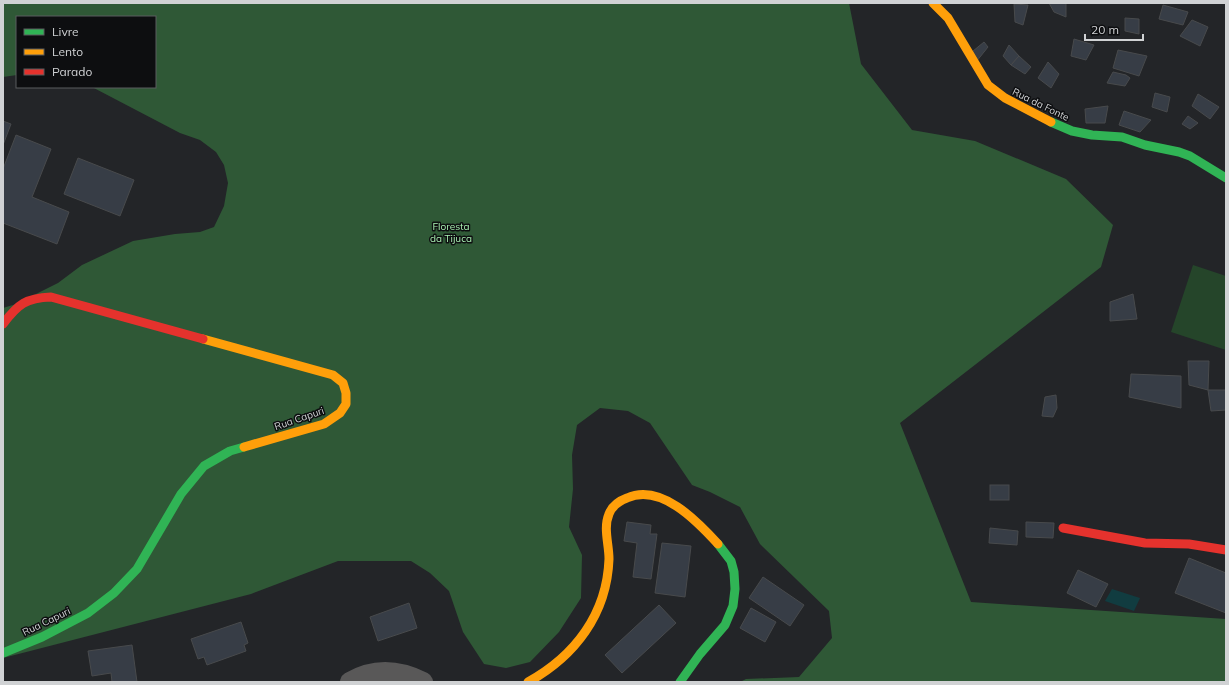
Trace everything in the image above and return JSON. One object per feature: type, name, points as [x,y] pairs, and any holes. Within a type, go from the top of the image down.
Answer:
[{"type":"street","name":"Rua da Fonte","points":[[933,3],[948,18],[988,85],[1005,98],[1028,112],[1072,131],[1092,135],[1126,138],[1145,145],[1179,152],[1190,156],[1226,178]]},
{"type":"street","name":"Rua Capuri","points":[[3,324],[17,307],[26,300],[36,297],[51,297],[333,375],[343,383],[346,393],[346,404],[340,413],[324,424],[230,451],[204,466],[181,494],[136,569],[114,594],[88,613],[42,637],[3,653]]},
{"type":"street","points":[[528,682],[557,663],[590,627],[600,605],[607,581],[609,558],[608,515],[616,505],[630,497],[646,495],[663,498],[685,513],[717,542],[731,562],[736,584],[733,607],[725,626],[702,652],[680,682]]},
{"type":"street","points":[[1063,528],[1145,543],[1189,544],[1226,550]]},
{"type":"street","points":[[350,682],[360,676],[378,671],[393,672],[413,677],[423,682]]},
{"type":"green space","name":"Floresta da Tijuca","points":[[3,3],[849,3],[861,64],[912,130],[975,141],[1066,179],[1113,225],[1101,267],[900,423],[971,602],[1226,619],[1226,682],[740,682],[746,679],[799,677],[832,638],[829,611],[760,544],[740,507],[692,485],[650,423],[628,411],[600,408],[577,425],[572,455],[573,489],[569,527],[582,555],[581,598],[559,632],[530,662],[506,668],[484,664],[463,632],[449,591],[430,573],[411,561],[338,561],[251,594],[3,658],[3,308],[16,304],[58,283],[82,265],[133,241],[175,234],[200,232],[214,227],[224,206],[228,183],[224,165],[216,152],[200,140],[180,133],[94,88],[156,88],[156,16],[16,16],[16,75],[3,77]]},
{"type":"green space","points":[[1193,265],[1226,276],[1226,350],[1171,332]]},
{"type":"water","points":[[1112,589],[1140,598],[1134,611],[1105,601]]},
{"type":"building","points":[[1049,3],[1066,3],[1066,17],[1054,12]]},
{"type":"building","points":[[1014,4],[1028,5],[1023,25],[1015,22]]},
{"type":"building","points":[[1163,5],[1188,12],[1183,25],[1159,19]]},
{"type":"building","points":[[1125,18],[1139,19],[1139,34],[1125,31]]},
{"type":"building","points":[[1192,20],[1208,27],[1200,46],[1180,36]]},
{"type":"building","points":[[1074,39],[1094,45],[1086,60],[1071,56]]},
{"type":"building","points":[[984,42],[988,47],[976,62],[967,56]]},
{"type":"building","points":[[1009,45],[1019,56],[1011,65],[1003,56]]},
{"type":"building","points":[[1118,50],[1147,56],[1139,76],[1113,68]]},
{"type":"building","points":[[1019,56],[1031,67],[1025,74],[1011,65]]},
{"type":"building","points":[[1048,62],[1059,74],[1051,88],[1038,78]]},
{"type":"building","points":[[1113,72],[1126,75],[1130,78],[1125,86],[1107,83]]},
{"type":"building","points":[[1155,93],[1170,97],[1167,112],[1152,107]]},
{"type":"building","points":[[1198,94],[1219,107],[1210,119],[1192,106]]},
{"type":"building","points":[[1108,106],[1105,123],[1086,123],[1085,109]]},
{"type":"building","points":[[1124,111],[1151,120],[1140,132],[1119,125]]},
{"type":"building","points":[[1188,116],[1198,123],[1190,129],[1182,124]]},
{"type":"building","points":[[3,121],[11,124],[3,145]]},
{"type":"building","points":[[16,135],[51,149],[32,197],[69,212],[57,244],[3,223],[3,169]]},
{"type":"building","points":[[78,158],[134,180],[120,216],[64,194]]},
{"type":"building","points":[[1133,294],[1137,319],[1110,321],[1110,302]]},
{"type":"building","points":[[1188,361],[1209,361],[1208,390],[1189,385]]},
{"type":"building","points":[[1131,374],[1181,376],[1181,408],[1129,397]]},
{"type":"building","points":[[1208,390],[1226,390],[1226,410],[1211,411]]},
{"type":"building","points":[[1056,395],[1057,408],[1053,417],[1042,416],[1045,397]]},
{"type":"building","points":[[990,485],[1009,485],[1009,500],[990,500]]},
{"type":"building","points":[[627,522],[651,525],[650,534],[657,534],[651,579],[633,577],[637,543],[624,541]]},
{"type":"building","points":[[1026,522],[1054,523],[1053,538],[1026,537]]},
{"type":"building","points":[[990,528],[1018,531],[1017,545],[989,543]]},
{"type":"building","points":[[662,543],[691,546],[685,597],[655,593]]},
{"type":"building","points":[[1189,558],[1226,573],[1226,613],[1175,593]]},
{"type":"building","points":[[1078,570],[1108,584],[1096,607],[1067,593]]},
{"type":"building","points":[[763,577],[804,605],[790,626],[749,598]]},
{"type":"building","points":[[409,603],[417,628],[378,641],[370,617]]},
{"type":"building","points":[[659,605],[676,623],[622,673],[605,655]]},
{"type":"building","points":[[751,608],[776,622],[765,642],[740,628]]},
{"type":"building","points":[[241,622],[248,643],[244,645],[246,651],[207,665],[204,657],[198,659],[191,639]]},
{"type":"building","points":[[132,645],[137,682],[112,682],[111,673],[92,676],[88,651]]},
{"type":"traffic: fast","points":[[1051,122],[1072,131],[1092,135],[1122,137],[1145,145],[1179,152],[1190,156],[1226,178]]},
{"type":"traffic: fast","points":[[3,653],[42,637],[88,613],[114,593],[137,569],[181,494],[204,466],[230,451],[244,447]]},
{"type":"traffic: fast","points":[[680,682],[700,654],[725,625],[733,606],[735,589],[734,572],[731,561],[718,544]]},
{"type":"traffic: slow","points":[[933,3],[948,18],[988,85],[1005,98],[1051,122]]},
{"type":"traffic: slow","points":[[203,339],[333,375],[343,383],[346,393],[346,404],[340,413],[324,424],[244,447]]},
{"type":"traffic: slow","points":[[528,682],[545,672],[560,660],[574,646],[595,615],[602,598],[607,579],[609,559],[606,530],[607,519],[614,506],[619,502],[627,498],[640,495],[653,496],[665,500],[689,515],[718,544]]},
{"type":"traffic: jam","points":[[3,324],[13,311],[23,303],[35,299],[51,297],[203,339]]},
{"type":"traffic: jam","points":[[1063,528],[1145,543],[1189,544],[1226,550]]}]
